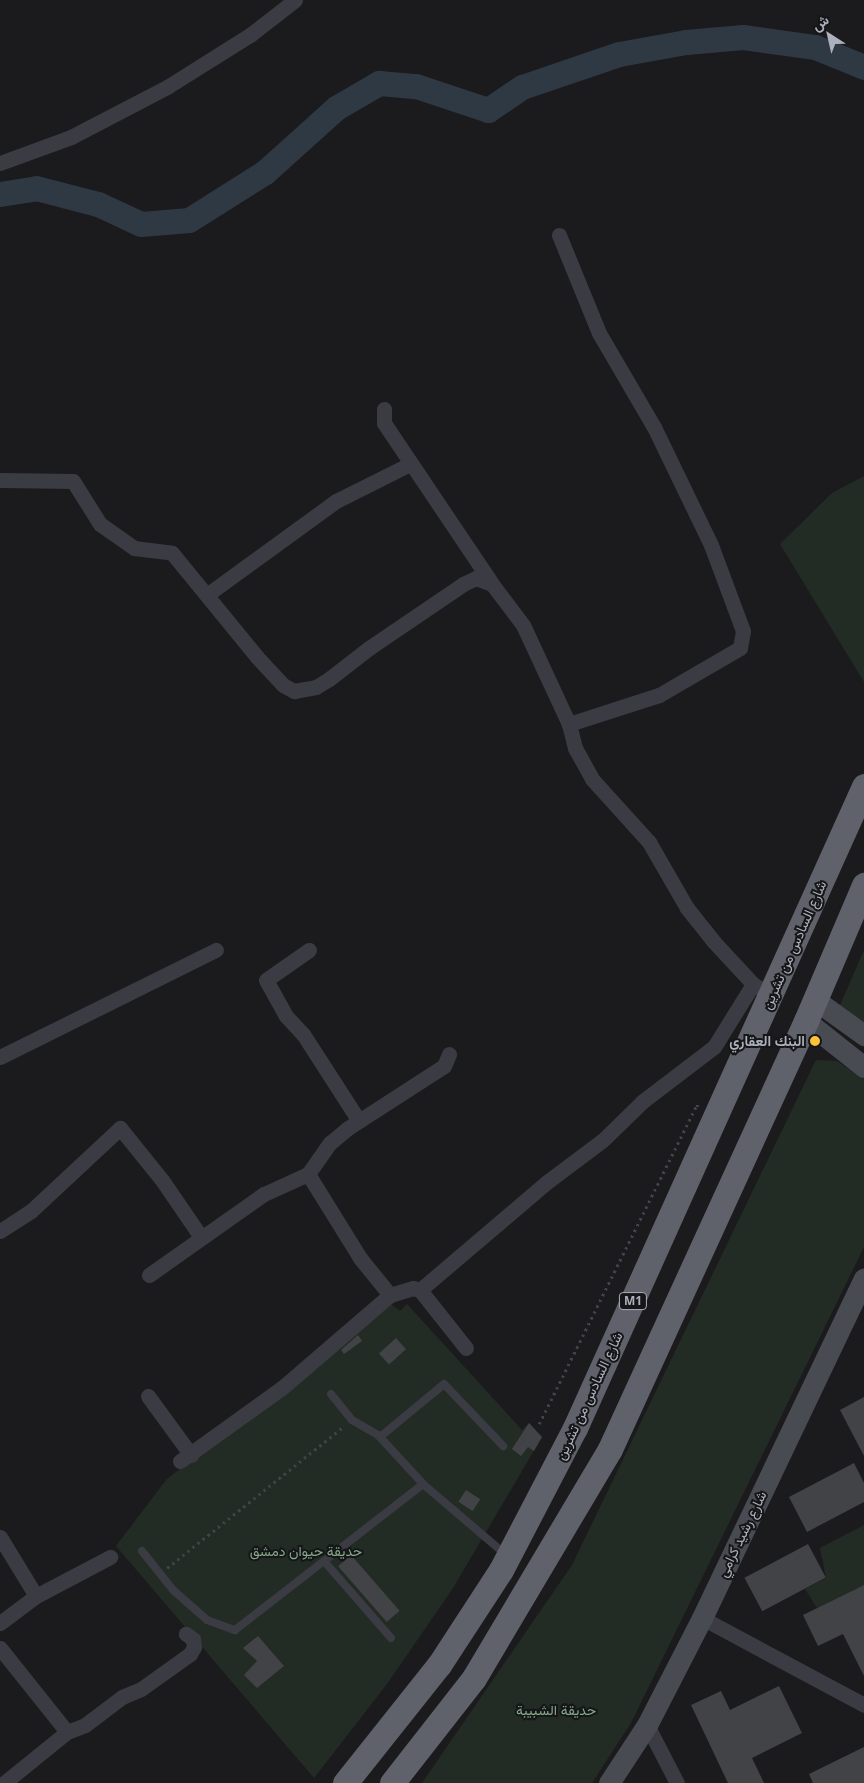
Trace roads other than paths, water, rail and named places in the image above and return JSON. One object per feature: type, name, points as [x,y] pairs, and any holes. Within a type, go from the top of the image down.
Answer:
[{"type":"highway","name":"شارع السادس من تشرين","points":[[345,1783],[439,1664],[508,1556],[575,1428],[721,1106],[762,990],[864,786]]},
{"type":"highway","points":[[392,1783],[474,1678],[610,1448],[810,1010],[864,886]]},
{"type":"main road","points":[[810,1010],[864,1035]]},
{"type":"main road","points":[[810,1010],[864,1067]]},
{"type":"main road","name":"شارع رشيد كرامي","points":[[609,1783],[647,1725],[702,1618],[864,1279]]},
{"type":"street","points":[[0,163],[71,136],[167,87],[250,35],[295,0]]},
{"type":"street","points":[[559,235],[599,333],[654,427],[711,545],[743,631],[740,648],[659,695],[569,724]]},
{"type":"street","points":[[384,408],[384,423],[410,464],[492,584],[523,625],[569,724],[575,748],[592,779],[638,829],[688,908],[762,990],[714,1047],[643,1101],[603,1140],[547,1182],[420,1290]]},
{"type":"street","points":[[208,594],[336,501],[410,464]]},
{"type":"street","points":[[0,480],[73,481],[100,524],[134,548],[172,553],[283,685],[294,691],[303,691],[328,679],[368,648],[463,584],[476,578],[492,584]]},
{"type":"street","points":[[0,1057],[216,950]]},
{"type":"street","points":[[309,950],[266,980],[286,1016],[303,1034],[359,1121]]},
{"type":"street","points":[[149,1275],[201,1236],[264,1194],[308,1174],[330,1143],[359,1121],[444,1066],[449,1054]]},
{"type":"street","points":[[0,1231],[31,1211],[120,1128],[162,1180],[201,1236]]},
{"type":"street","points":[[308,1174],[360,1258],[390,1295]]},
{"type":"street","points":[[148,1396],[185,1458],[283,1387],[390,1295],[414,1288],[420,1290],[466,1348]]},
{"type":"street","points":[[0,1537],[36,1596]]},
{"type":"street","points":[[0,1623],[36,1596],[110,1556]]},
{"type":"street","points":[[702,1618],[864,1705]]},
{"type":"street","points":[[4,1783],[66,1732],[85,1726],[122,1697],[142,1689],[190,1654],[194,1647],[193,1638],[186,1634]]},
{"type":"street","points":[[0,1648],[66,1732]]},
{"type":"street","points":[[647,1725],[677,1783]]},
{"type":"lane","points":[[380,1437],[444,1384],[502,1446]]},
{"type":"lane","points":[[331,1394],[352,1420],[380,1437],[423,1484],[508,1556]]},
{"type":"lane","points":[[142,1551],[160,1574],[207,1620],[235,1630],[423,1484]]},
{"type":"lane","points":[[324,1561],[391,1638]]},
{"type":"waterway","points":[[0,194],[36,188],[98,204],[141,224],[189,220],[265,172],[336,108],[379,83],[416,86],[488,110],[522,87],[619,54],[686,42],[743,37],[815,47],[864,67]]},
{"type":"place","name":"البنك العقاري","points":[[815,1041]]},
{"type":"park label","name":"حديقة حيوان دمشق","points":[[306,1551]]},
{"type":"park label","name":"حديقة الشبيبة","points":[[556,1710]]}]
